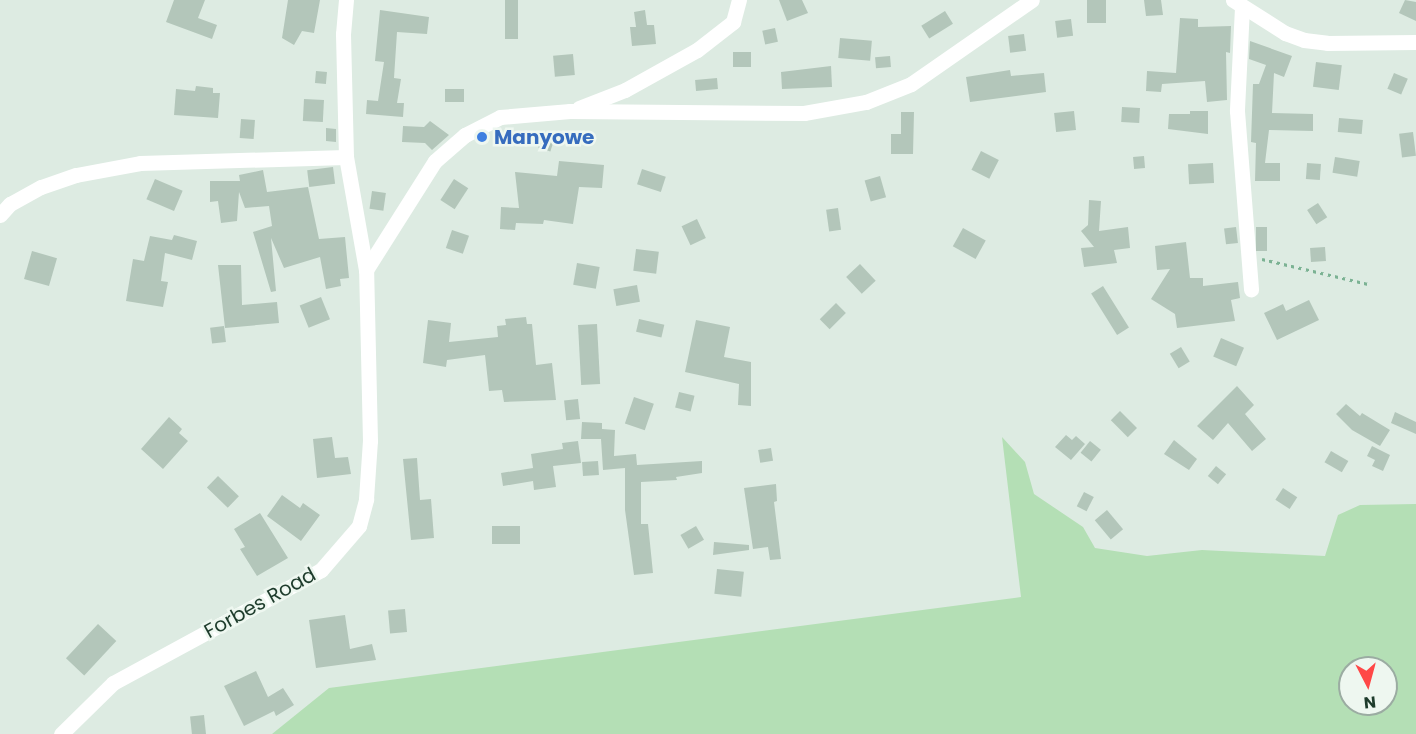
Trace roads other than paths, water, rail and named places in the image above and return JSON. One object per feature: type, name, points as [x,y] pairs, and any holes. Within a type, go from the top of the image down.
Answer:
[{"type":"street","name":"Forbes Road","points":[[61,734],[113,683],[321,570],[359,526],[366,499],[370,441],[366,270],[346,157],[343,34],[346,0]]},
{"type":"street","points":[[570,111],[625,90],[698,50],[733,22],[739,0]]},
{"type":"street","points":[[366,270],[435,161],[465,135],[500,117],[570,111],[804,112],[866,102],[911,84],[1032,0]]},
{"type":"street","points":[[1238,3],[1285,33],[1304,40],[1327,43],[1416,42]]},
{"type":"street","points":[[1238,3],[1237,111],[1251,289]]},
{"type":"street","points":[[0,215],[10,204],[41,187],[75,175],[140,163],[346,157]]},
{"type":"place","name":"Manyowe","points":[[482,137]]}]
